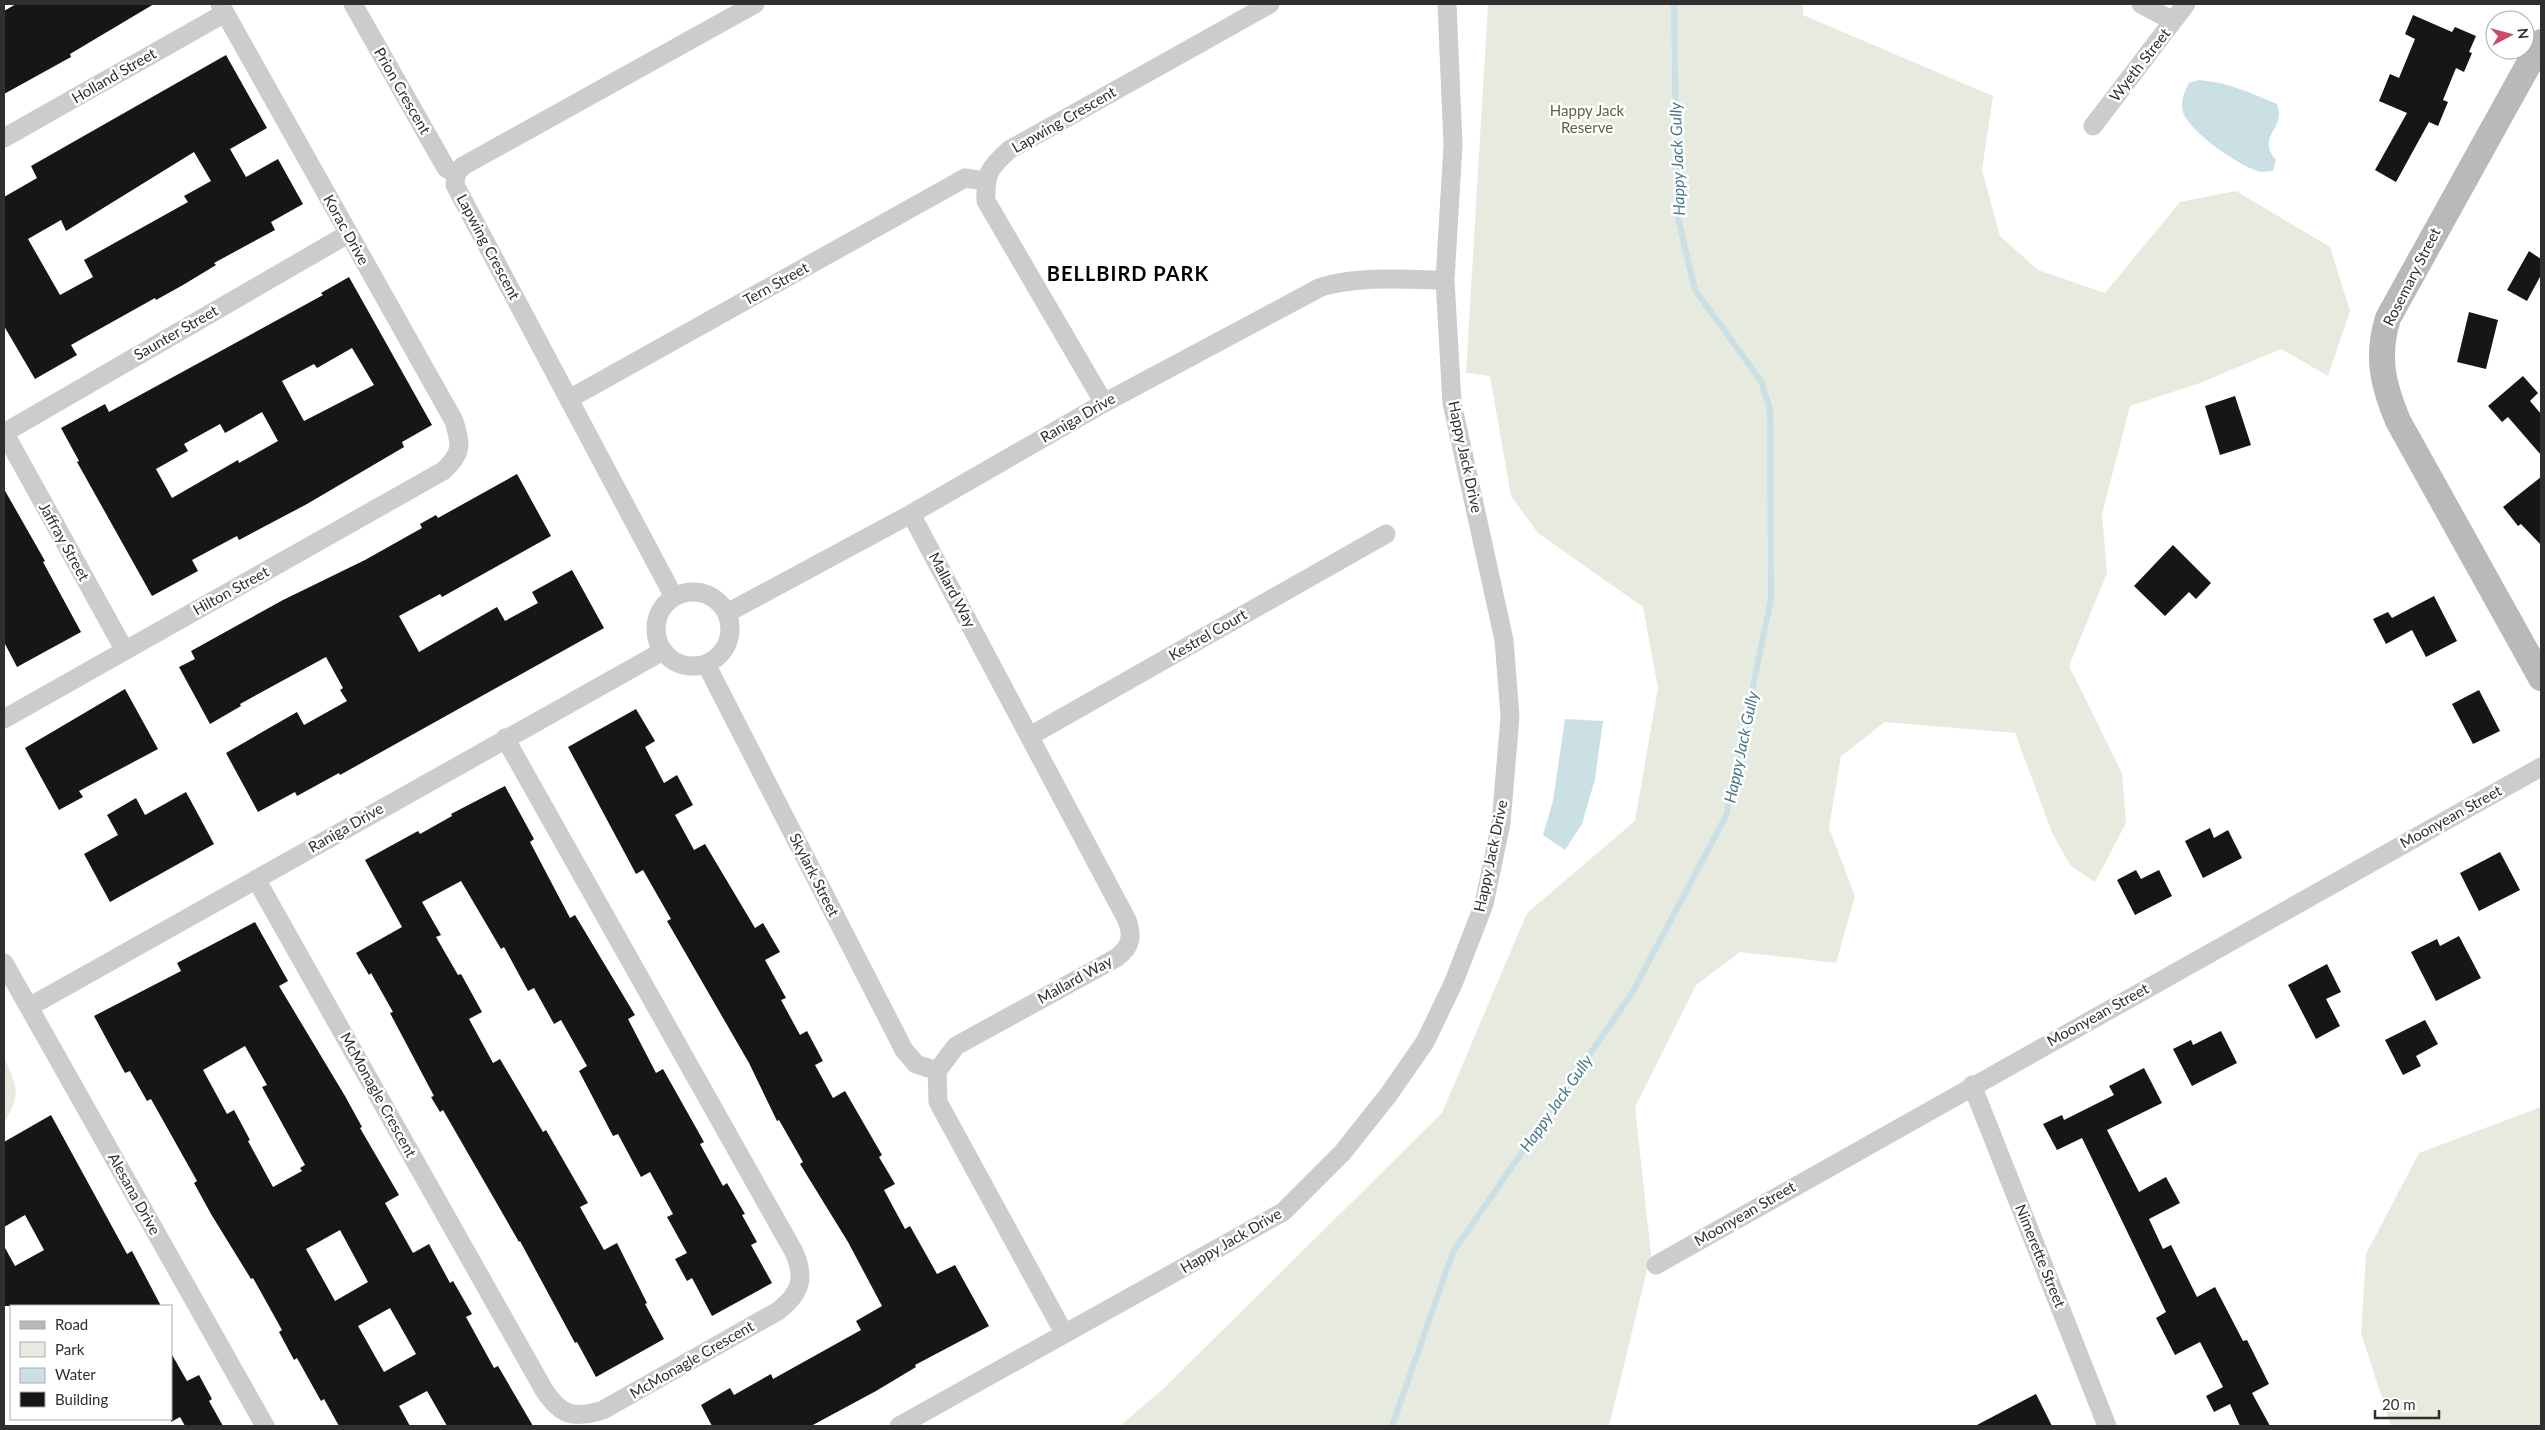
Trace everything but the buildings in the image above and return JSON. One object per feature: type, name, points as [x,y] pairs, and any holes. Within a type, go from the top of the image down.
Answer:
[{"type":"street","name":"Prion Crescent","points":[[353,4],[446,168],[456,174]]},
{"type":"street","name":"Lapwing Crescent","points":[[674,597],[455,185],[456,174],[463,166],[755,4]]},
{"type":"street","name":"Lapwing Crescent","points":[[985,181],[994,164],[1009,150],[1270,4]]},
{"type":"street","name":"Happy Jack Drive","points":[[899,1426],[1064,1332],[1152,1286],[1283,1212],[1343,1152],[1389,1094],[1425,1042],[1453,984],[1484,904],[1501,823],[1510,717],[1504,640],[1452,403],[1445,280],[1453,145],[1447,4]]},
{"type":"street","points":[[2142,4],[2174,21]]},
{"type":"street","name":"Wyeth Street","points":[[2093,126],[2186,4]]},
{"type":"street","name":"Holland Street","points":[[4,138],[222,8]]},
{"type":"street","name":"Korac Drive","points":[[222,8],[454,421],[460,442],[456,460]]},
{"type":"street","name":"Rosemary Street","points":[[2541,42],[2388,318],[2382,336],[2382,356],[2386,391],[2398,421],[2541,678]]},
{"type":"street","name":"Tern Street","points":[[569,399],[965,178],[985,181]]},
{"type":"street","points":[[985,181],[986,201],[1104,403]]},
{"type":"street","name":"Saunter Street","points":[[4,432],[348,234]]},
{"type":"street","name":"Raniga Drive","points":[[727,613],[912,514],[1104,403],[1321,288],[1339,282],[1358,280],[1445,280]]},
{"type":"street","name":"Jaffray Street","points":[[4,432],[125,651]]},
{"type":"street","name":"Hilton Street","points":[[4,719],[443,471],[456,460]]},
{"type":"street","name":"Mallard Way","points":[[912,514],[1132,932],[1130,944],[1125,952],[956,1046],[945,1057],[937,1071]]},
{"type":"street","name":"Kestrel Court","points":[[1030,736],[1386,534]]},
{"type":"street","points":[[685,593],[709,596],[719,603],[727,613],[730,637],[725,649],[717,658],[706,664],[694,667],[682,665],[671,660],[663,651],[658,640],[657,622],[665,605],[674,597],[685,593]]},
{"type":"street","name":"Raniga Drive","points":[[29,1007],[663,651]]},
{"type":"street","name":"Skylark Street","points":[[706,664],[904,1050],[916,1064],[937,1071]]},
{"type":"street","name":"McMonagle Crescent","points":[[256,879],[544,1390],[562,1411],[574,1415],[589,1414],[603,1410],[770,1316],[791,1301],[798,1289],[801,1271],[798,1261],[505,738]]},
{"type":"street","name":"Moonyean Street","points":[[1656,1265],[1972,1085],[2541,766]]},
{"type":"street","name":"Alesana Drive","points":[[4,962],[265,1426]]},
{"type":"street","points":[[937,1071],[938,1102],[1064,1332]]},
{"type":"street","name":"Nimerette Street","points":[[1972,1085],[2108,1426]]},
{"type":"green space","name":"Happy Jack Reserve","points":[[1488,4],[1803,4],[1803,15],[1993,96],[1982,170],[2000,236],[2038,270],[2105,293],[2180,202],[2236,191],[2330,247],[2350,311],[2328,376],[2281,349],[2200,383],[2130,406],[2102,514],[2107,573],[2069,666],[2122,773],[2126,823],[2095,882],[2071,866],[2053,835],[2015,733],[1885,722],[1841,756],[1829,828],[1855,896],[1836,963],[1740,952],[1696,985],[1635,1107],[1651,1254],[1609,1426],[1120,1426],[1163,1389],[1442,1113],[1527,913],[1635,821],[1658,688],[1643,607],[1538,533],[1511,496],[1490,376],[1466,373]]},
{"type":"green space","points":[[4,1058],[16,1090],[13,1105],[4,1123]]},
{"type":"green space","points":[[2541,1107],[2541,1426],[2391,1426],[2361,1333],[2366,1254],[2419,1153]]},
{"type":"water","points":[[2199,80],[2229,86],[2277,104],[2278,120],[2269,144],[2270,151],[2276,160],[2273,171],[2261,172],[2230,157],[2205,139],[2187,120],[2182,108],[2183,97],[2189,83]]},
{"type":"water","points":[[1565,719],[1603,721],[1595,779],[1582,824],[1565,850],[1543,835],[1553,801]]},
{"type":"waterway","name":"Happy Jack Gully","points":[[1392,1426],[1453,1252],[1632,993],[1726,816],[1771,599],[1770,409],[1761,381],[1695,290],[1677,214],[1674,4]]},
{"type":"district","name":"BELLBIRD PARK","points":[[1128,274]]}]
